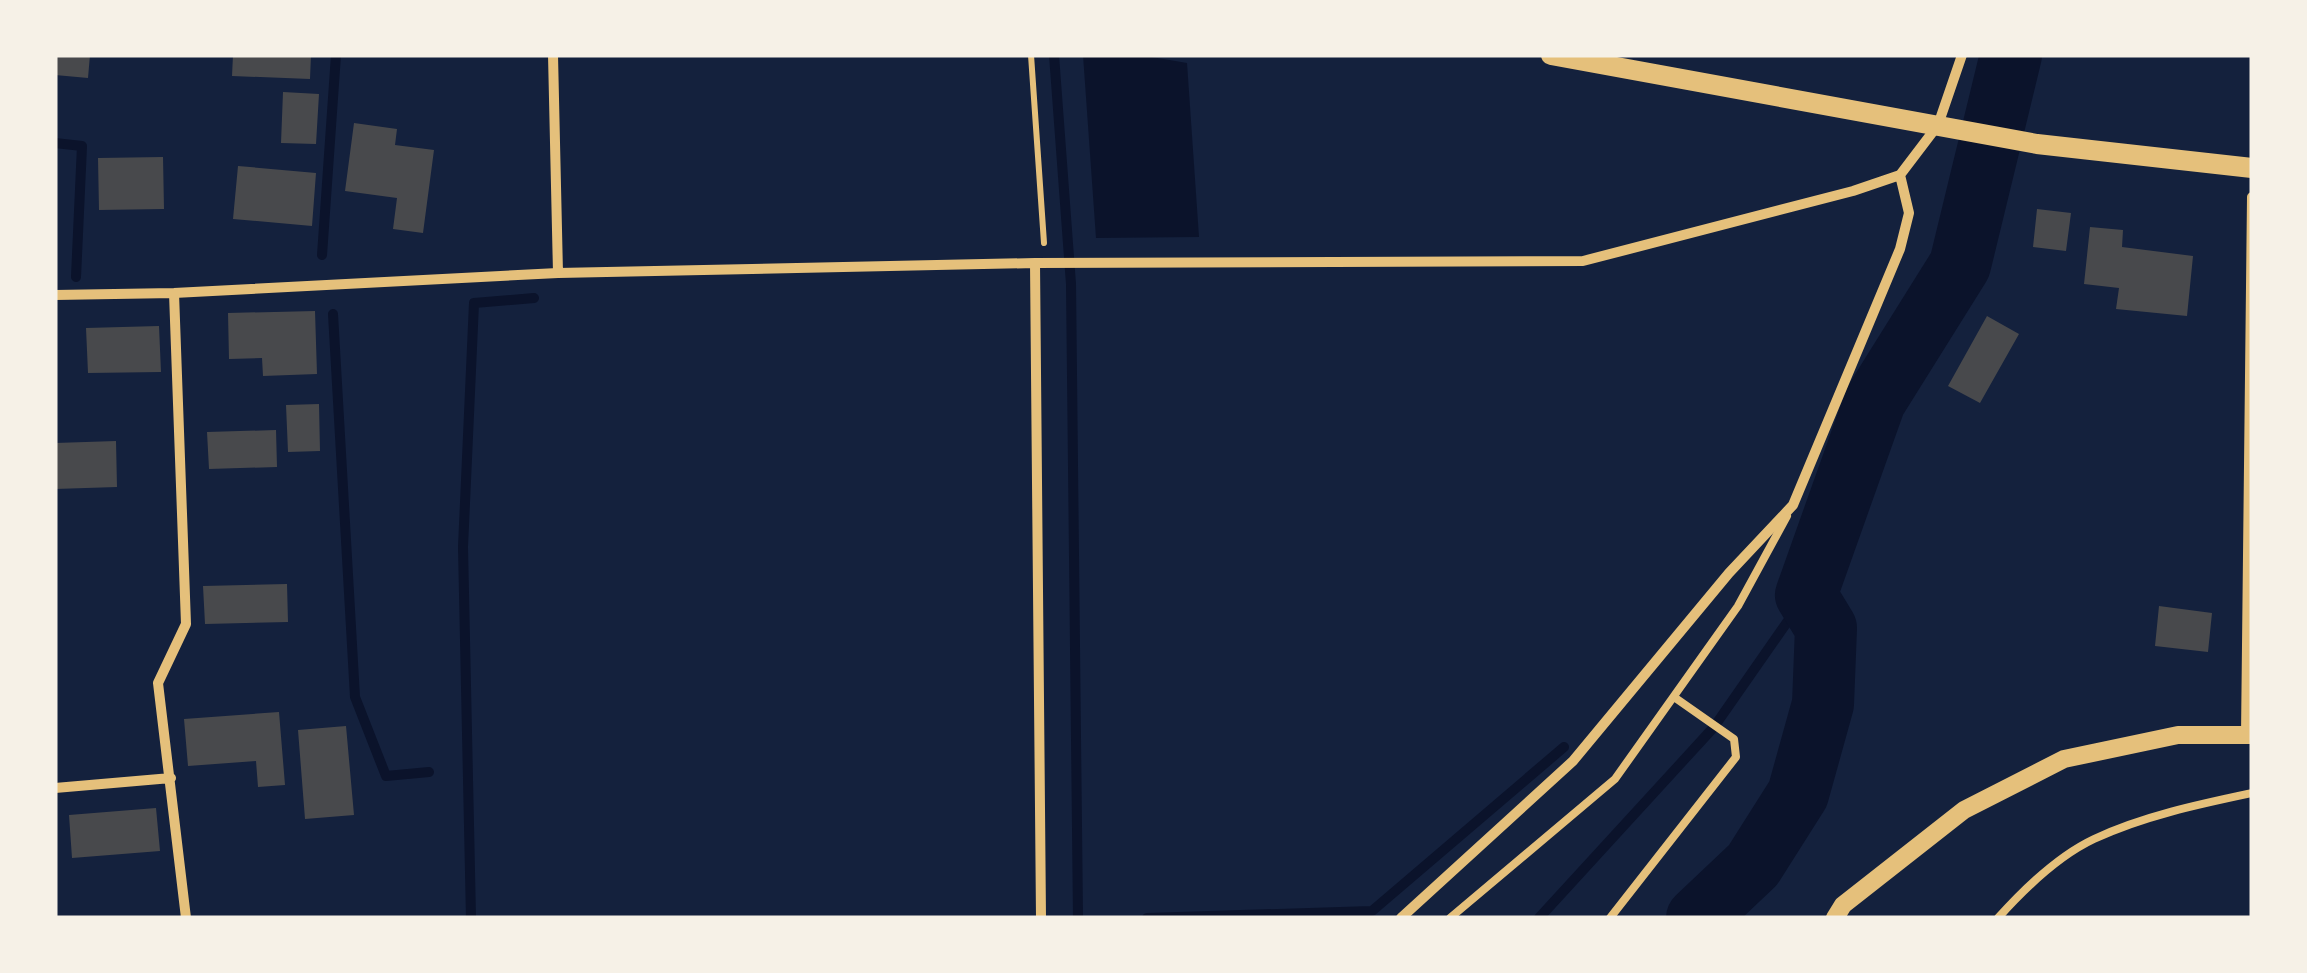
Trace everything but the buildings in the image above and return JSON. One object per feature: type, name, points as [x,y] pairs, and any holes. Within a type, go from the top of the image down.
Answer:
[{"type":"main road","points":[[1551,55],[2037,144],[2252,168]]},
{"type":"street","points":[[552,55],[558,273]]},
{"type":"street","points":[[55,296],[558,273],[1042,263],[1583,261],[1853,191],[1900,175],[1938,125],[1962,55]]},
{"type":"street","points":[[1401,918],[1574,761],[1729,573],[1793,505],[1900,249],[1909,213],[1900,175]]},
{"type":"street","points":[[1835,918],[1843,905],[1964,810],[2064,759],[2178,735],[2249,735],[2252,198]]},
{"type":"street","points":[[1041,918],[1042,263]]},
{"type":"street","points":[[174,293],[186,624],[158,683],[186,918]]},
{"type":"street","points":[[55,788],[170,778]]},
{"type":"lane","points":[[1450,918],[1615,778],[1738,606],[1793,505]]},
{"type":"lane","points":[[1610,918],[1736,757],[1734,739],[1674,696]]},
{"type":"lane","points":[[1998,918],[2025,888],[2093,840],[2191,806],[2252,793]]},
{"type":"path","points":[[1031,55],[1044,244],[1042,263]]},
{"type":"water","points":[[1083,55],[1140,55],[1187,63],[1199,237],[1096,238]]},
{"type":"waterway","points":[[322,255],[336,55]]},
{"type":"waterway","points":[[1054,55],[1071,284],[1078,918]]},
{"type":"waterway","points":[[1697,918],[1753,865],[1798,794],[1823,704],[1826,628],[1806,595],[1875,401],[1960,265],[2011,55]]},
{"type":"waterway","points":[[55,143],[82,146],[76,277]]},
{"type":"waterway","points":[[471,918],[463,547],[474,303],[534,298]]},
{"type":"waterway","points":[[333,314],[355,697],[386,776],[429,772]]},
{"type":"waterway","points":[[1539,918],[1714,727],[1806,595]]},
{"type":"waterway","points":[[1147,918],[1372,911],[1564,747]]}]
